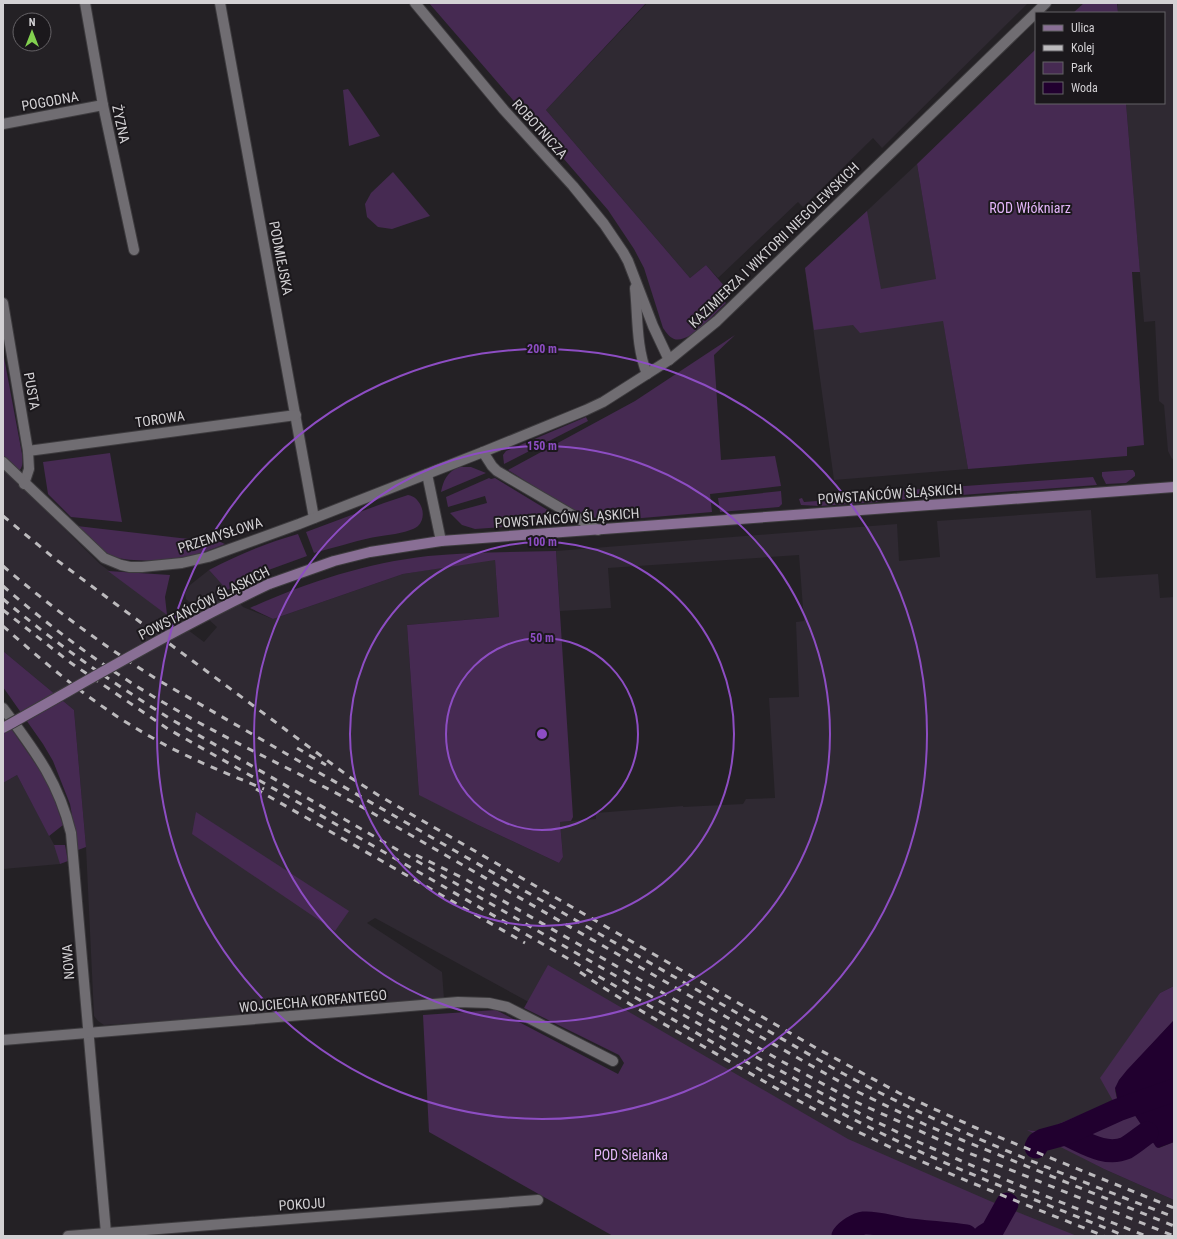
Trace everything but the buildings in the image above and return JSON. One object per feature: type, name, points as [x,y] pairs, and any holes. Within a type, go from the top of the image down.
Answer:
[{"type":"main road","name":"POWSTAŃCÓW ŚLĄSKICH","points":[[3,728],[194,622],[270,584],[334,561],[370,552],[441,542],[889,507],[1174,487]]},
{"type":"street","name":"ŻYZNA","points":[[84,3],[103,105],[134,250]]},
{"type":"street","name":"PODMIEJSKA","points":[[220,3],[314,518]]},
{"type":"street","name":"ROBOTNICZA","points":[[415,3],[504,110],[573,186],[599,218],[623,252],[660,343],[669,360]]},
{"type":"street","name":"KAZIMIERZA I WIKTORII NIEGOLEWSKICH","points":[[1037,12],[1046,3]]},
{"type":"street","name":"KAZIMIERZA I WIKTORII NIEGOLEWSKICH","points":[[427,474],[603,402],[669,360],[717,320],[1035,14]]},
{"type":"street","name":"POGODNA","points":[[3,124],[103,105]]},
{"type":"street","name":"ROBOTNICZA","points":[[634,280],[639,341],[643,365],[647,374]]},
{"type":"street","name":"PUSTA","points":[[3,303],[28,451],[29,469],[24,484]]},
{"type":"street","name":"TOROWA","points":[[28,451],[296,415]]},
{"type":"street","points":[[483,452],[497,471],[598,530]]},
{"type":"street","name":"PRZEMYSŁOWA","points":[[3,462],[24,484],[97,552],[112,562],[130,567],[172,564],[195,560],[314,518],[427,474]]},
{"type":"street","points":[[427,474],[441,542]]},
{"type":"street","name":"NOWA","points":[[3,708],[47,771],[58,793],[68,820],[73,853],[87,1033],[110,1234]]},
{"type":"street","name":"WOJCIECHA KORFANTEGO","points":[[3,1040],[458,1002],[481,1002],[507,1007],[613,1061]]},
{"type":"street","name":"POKOJU","points":[[68,1236],[110,1234],[538,1200]]},
{"type":"shaded area","points":[[647,3],[1028,3],[882,148],[873,138],[803,207],[798,202],[718,278],[706,265],[690,278],[546,110]]},
{"type":"shaded area","points":[[1118,3],[1174,3],[1174,458],[1172,459],[1168,451],[1164,405],[1159,401],[1155,321],[1144,322],[1126,104],[1165,104],[1165,12],[1118,12]]},
{"type":"shaded area","points":[[917,164],[968,469],[834,480],[805,269]]},
{"type":"shaded area","points":[[3,468],[100,564],[204,642],[217,627],[186,599],[185,593],[190,585],[209,570],[243,607],[273,619],[403,574],[495,559],[499,617],[407,625],[419,794],[478,825],[559,863],[563,857],[560,822],[596,819],[596,813],[683,806],[743,804],[746,799],[775,798],[769,698],[799,697],[796,622],[804,621],[799,555],[608,568],[611,608],[560,611],[556,551],[897,524],[899,561],[940,557],[937,521],[1091,510],[1096,578],[1158,574],[1160,598],[1174,597],[1174,986],[1160,993],[1114,1101],[1044,1130],[1029,1130],[1104,1169],[1174,1200],[1174,1236],[1072,1236],[826,1144],[547,1012],[375,918],[367,923],[442,972],[444,999],[104,1025],[94,1016],[86,847],[74,710],[3,651]]},
{"type":"shaded area","points":[[17,775],[59,854],[60,864],[3,869],[3,783]]},
{"type":"green space","points":[[429,3],[646,3],[546,110],[690,278],[706,265],[726,288],[719,296],[726,303],[702,327],[687,337],[680,339],[674,339],[668,334],[663,328],[644,268],[634,249],[608,210]]},
{"type":"green space","points":[[1084,3],[1117,3],[1118,12],[1074,12]]},
{"type":"green space","name":"ROD Włókniarz","points":[[1035,50],[1035,104],[1126,104],[1140,272],[1132,272],[1144,445],[1127,447],[1127,456],[968,469],[943,321],[860,333],[853,325],[814,330],[805,268],[867,211],[881,289],[936,279],[917,164]]},
{"type":"green space","points":[[348,89],[380,136],[349,146],[343,90]]},
{"type":"green space","points":[[393,172],[430,216],[392,229],[378,227],[367,217],[365,204],[371,193]]},
{"type":"green space","points":[[735,335],[714,355],[721,460],[775,456],[781,486],[710,494],[712,512],[607,521],[580,512],[568,506],[508,470],[635,401]]},
{"type":"green space","points":[[3,352],[22,454],[22,465],[19,471],[3,455]]},
{"type":"green space","points":[[586,417],[588,421],[504,464],[503,455],[506,451]]},
{"type":"green space","points":[[110,453],[122,522],[71,517],[48,494],[43,462]]},
{"type":"green space","points":[[459,467],[471,467],[486,473],[441,492],[446,477],[451,471]]},
{"type":"green space","points":[[1133,470],[1135,476],[1126,483],[1106,484],[1102,476],[1102,472]]},
{"type":"green space","points":[[1093,477],[1097,485],[895,500],[894,491]]},
{"type":"green space","points":[[489,478],[495,478],[559,517],[558,520],[563,523],[475,529],[462,525],[450,513],[487,503],[485,496],[448,507],[446,497]]},
{"type":"green space","points":[[876,490],[882,493],[883,496],[880,502],[820,506],[801,505],[799,499],[802,498],[804,502],[856,498],[862,491]]},
{"type":"green space","points":[[781,491],[782,504],[779,507],[720,512],[718,498]]},
{"type":"green space","points":[[408,495],[412,496],[419,502],[423,512],[420,524],[414,529],[402,533],[349,543],[314,553],[306,532]]},
{"type":"green space","points":[[77,526],[180,538],[215,540],[225,544],[185,558],[129,560],[110,555],[94,543]]},
{"type":"green space","points":[[298,534],[307,556],[263,572],[227,590],[209,570],[252,550]]},
{"type":"green space","points":[[556,551],[573,817],[571,821],[560,822],[563,857],[559,863],[478,825],[419,795],[407,625],[499,617],[495,560],[403,574],[273,619],[250,608],[292,590],[336,575],[405,559],[492,552]]},
{"type":"green space","points":[[108,571],[170,575],[165,597],[167,615]]},
{"type":"green space","points":[[3,651],[74,710],[86,847],[78,850],[70,804],[53,761],[43,744],[3,687]]},
{"type":"green space","points":[[3,717],[44,776],[52,792],[63,825],[49,836],[17,775],[3,783]]},
{"type":"green space","points":[[196,812],[349,911],[335,931],[192,834]]},
{"type":"green space","points":[[54,845],[65,845],[68,861],[60,864]]},
{"type":"green space","name":"POD Sielanka","points":[[548,965],[848,1139],[990,1201],[1077,1236],[613,1236],[429,1132],[423,1015],[496,1010],[618,1074],[624,1063],[619,1055],[524,1008]]},
{"type":"green space","points":[[1174,986],[1174,1020],[1119,1080],[1115,1091],[1118,1102],[1115,1106],[1120,1114],[1132,1111],[1159,1148],[1174,1142],[1174,1200],[1104,1169],[1027,1130],[1044,1130],[1113,1101],[1100,1078],[1160,993]]},
{"type":"water","points":[[1174,1020],[1174,1142],[1158,1148],[1132,1111],[1120,1114],[1115,1106],[1118,1102],[1115,1088],[1127,1070]]},
{"type":"waterway","points":[[1036,1147],[1038,1143],[1043,1140],[1065,1134],[1118,1110],[1174,1090]]},
{"type":"waterway","points":[[1065,1134],[1102,1150],[1110,1151],[1126,1148],[1147,1133]]},
{"type":"waterway","points":[[984,1236],[992,1231],[1007,1204]]},
{"type":"waterway","points":[[843,1236],[855,1226],[864,1223],[966,1236]]},
{"type":"railway","points":[[3,516],[54,558],[109,599],[351,778],[378,795],[818,1049],[899,1093],[974,1127],[1174,1208]]},
{"type":"railway","points":[[3,566],[40,597],[79,626],[158,680],[831,1067],[872,1089],[1000,1148],[1174,1217]]},
{"type":"railway","points":[[3,586],[43,620],[85,652],[151,695],[220,734],[362,807],[858,1092],[926,1125],[1174,1226]]},
{"type":"railway","points":[[3,599],[23,616],[86,663],[129,693],[174,721],[772,1066],[863,1115],[933,1149],[1027,1189],[1146,1236]]},
{"type":"railway","points":[[3,610],[71,663],[168,729],[301,804],[769,1075],[938,1160],[1125,1236]]},
{"type":"railway","points":[[3,626],[74,686],[131,725],[178,752],[264,789]]},
{"type":"railway","points":[[297,748],[326,765]]},
{"type":"railway","points":[[256,789],[525,943]]},
{"type":"railway","points":[[416,855],[465,879],[783,1062],[856,1102],[964,1151],[1174,1236]]},
{"type":"railway","points":[[580,972],[655,1019],[829,1117],[901,1152],[1104,1236]]}]
